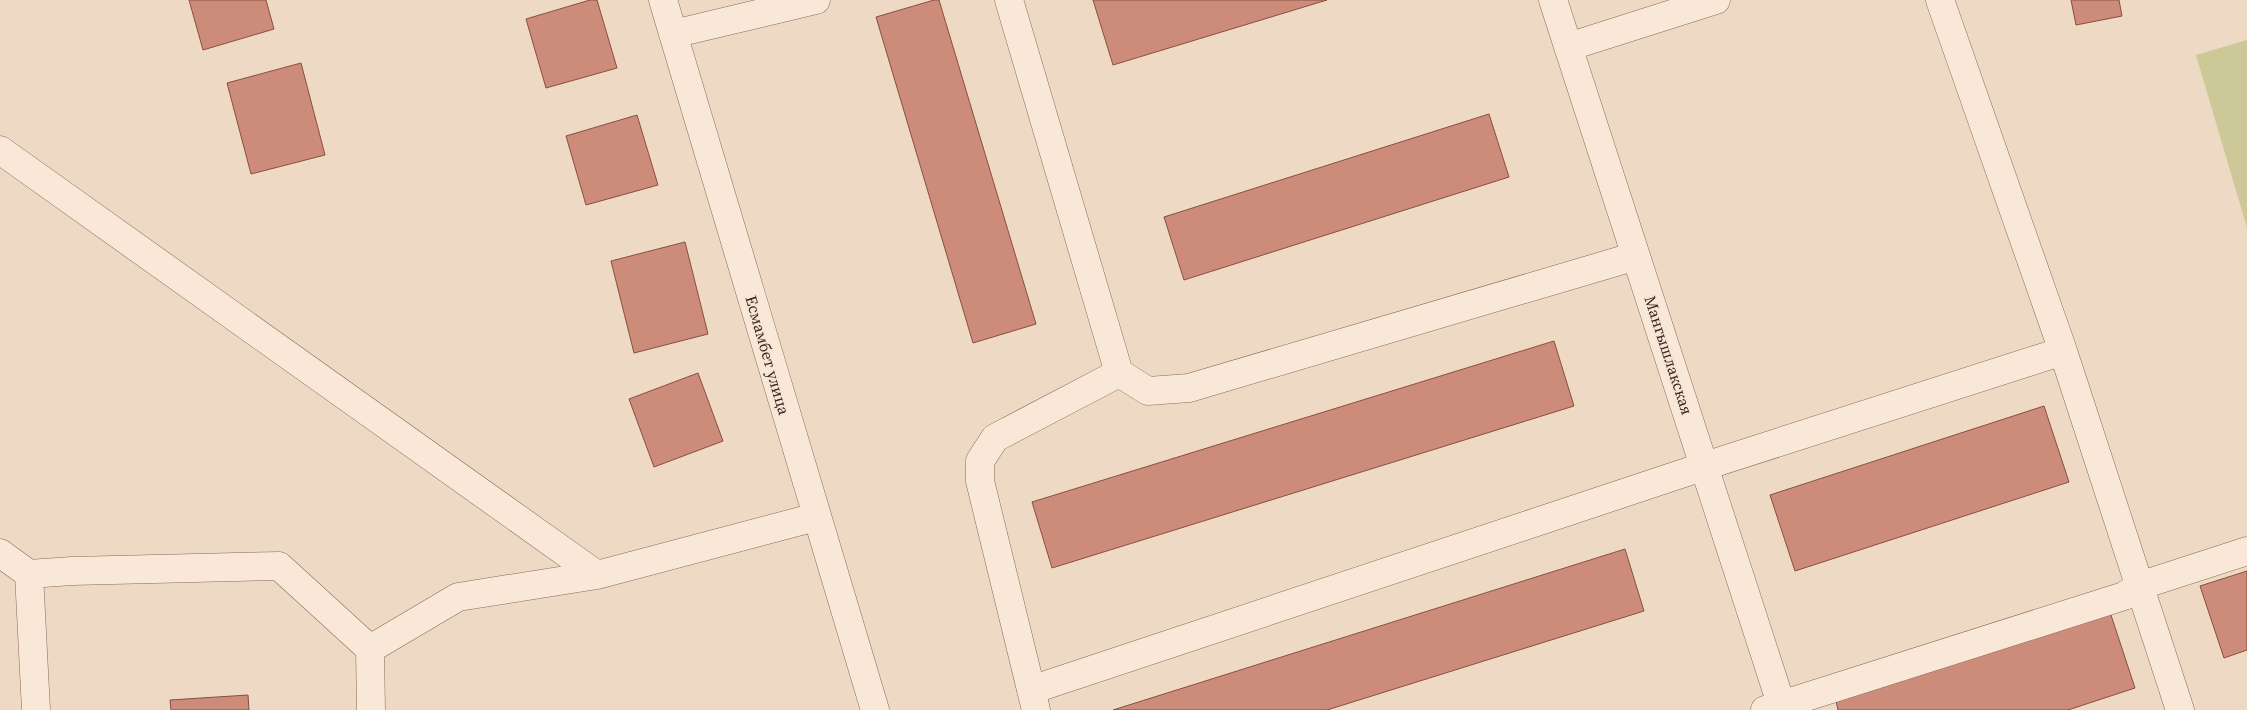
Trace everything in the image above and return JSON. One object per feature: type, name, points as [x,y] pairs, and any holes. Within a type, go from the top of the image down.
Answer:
[{"type":"street","name":"Есмамбет улица","points":[[663,0],[875,710]]},
{"type":"street","points":[[673,34],[816,0]]},
{"type":"street","points":[[1009,0],[1119,373],[1148,391],[1189,388],[1636,256]]},
{"type":"street","name":"Мангышлакская","points":[[1553,0],[1705,466],[1777,708]]},
{"type":"street","points":[[1568,47],[1716,0]]},
{"type":"street","points":[[1940,0],[2063,351],[2180,710]]},
{"type":"street","points":[[0,150],[597,575]]},
{"type":"street","points":[[1119,373],[995,438],[980,460],[980,481],[1034,700],[1705,466],[2063,351]]},
{"type":"street","points":[[370,649],[458,597],[597,575],[816,517]]},
{"type":"street","points":[[1777,708],[2124,596],[2139,586],[2247,551]]},
{"type":"street","points":[[0,553],[29,574],[72,571],[279,566],[370,649],[371,710]]},
{"type":"street","points":[[29,574],[36,710]]},
{"type":"shaded area","points":[[2247,40],[2247,228],[2196,55]]},
{"type":"building","points":[[189,0],[266,0],[274,29],[203,50]]},
{"type":"building","points":[[590,0],[597,0],[617,68],[546,88],[526,19]]},
{"type":"building","points":[[939,0],[1036,324],[973,343],[876,17]]},
{"type":"building","points":[[1093,0],[1327,0],[1113,65]]},
{"type":"building","points":[[2071,0],[2119,0],[2122,16],[2076,25]]},
{"type":"building","points":[[301,63],[325,155],[251,174],[227,83]]},
{"type":"building","points":[[1489,114],[1509,177],[1184,280],[1164,217]]},
{"type":"building","points":[[637,115],[658,185],[586,205],[566,136]]},
{"type":"building","points":[[685,242],[708,334],[634,353],[611,261]]},
{"type":"building","points":[[1554,341],[1574,406],[1052,568],[1032,502]]},
{"type":"building","points":[[698,373],[723,441],[654,467],[629,399]]},
{"type":"building","points":[[2044,406],[2069,482],[1795,571],[1770,495]]},
{"type":"building","points":[[1625,549],[1644,611],[1327,710],[1113,710]]},
{"type":"building","points":[[2247,571],[2247,650],[2224,658],[2200,586]]},
{"type":"building","points":[[2110,612],[2135,688],[2068,710],[1838,710],[1836,701]]},
{"type":"building","points":[[248,695],[249,710],[171,710],[170,700]]}]
